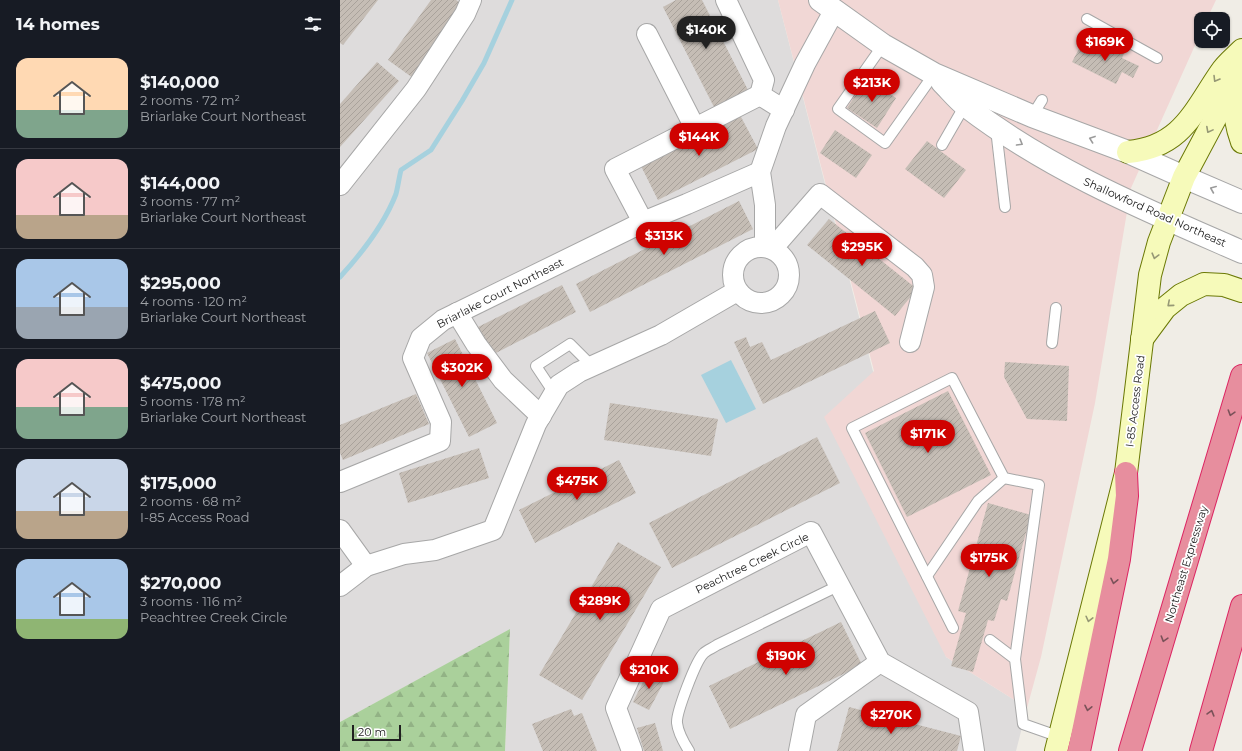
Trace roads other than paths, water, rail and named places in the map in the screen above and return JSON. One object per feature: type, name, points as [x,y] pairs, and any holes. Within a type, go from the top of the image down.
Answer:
[{"type":"highway","name":"Northeast Expressway","points":[[1130,751],[1242,376]]},
{"type":"highway","points":[[1079,751],[1119,559],[1127,496],[1126,473]]},
{"type":"highway","points":[[1201,751],[1242,606]]},
{"type":"main road","points":[[1128,152],[1159,145],[1180,130],[1198,109],[1221,70],[1242,50]]},
{"type":"main road","points":[[1238,73],[1233,103],[1242,142]]},
{"type":"main road","name":"I-85 Access Road","points":[[1058,744],[1126,473],[1150,275],[1159,242],[1184,177],[1238,73]]},
{"type":"main road","points":[[1142,340],[1165,308],[1181,295],[1204,284],[1224,285],[1242,291]]},
{"type":"street","points":[[340,185],[416,89],[466,14],[471,0]]},
{"type":"street","points":[[643,222],[615,169],[760,95],[764,80],[726,0]]},
{"type":"street","points":[[769,248],[760,172],[776,126],[805,64],[827,6]]},
{"type":"street","name":"Shallowford Road Northeast","points":[[827,6],[883,45],[934,74],[1037,108],[1128,152],[1242,202]]},
{"type":"street","points":[[647,34],[695,128]]},
{"type":"street","name":"Shallowford Road Northeast","points":[[934,74],[965,105],[1013,139],[1084,181],[1242,252]]},
{"type":"street","points":[[760,95],[784,110]]},
{"type":"street","name":"Briarlake Court Northeast","points":[[340,482],[440,440],[441,422],[413,358],[421,338],[443,320],[643,222],[760,172]]},
{"type":"street","points":[[769,248],[820,194],[915,267],[922,275],[924,287],[910,342]]},
{"type":"street","points":[[756,247],[769,248],[781,255],[786,263],[789,272],[788,281],[785,289],[779,296],[771,301],[761,303],[752,302],[743,298],[737,291],[732,277],[732,272],[740,255],[756,247]]},
{"type":"street","points":[[340,586],[366,566],[404,554],[435,550],[493,530],[536,424],[559,385],[579,372],[661,335],[737,291]]},
{"type":"street","points":[[458,313],[476,344],[503,380],[541,416]]},
{"type":"street","points":[[340,530],[366,566]]},
{"type":"street","name":"Peachtree Creek Circle","points":[[632,751],[616,708],[661,609],[811,532],[880,662]]},
{"type":"street","points":[[799,751],[806,714],[880,662],[968,712],[974,751]]},
{"type":"lane","points":[[1088,19],[1157,58]]},
{"type":"lane","points":[[883,45],[838,110],[886,143],[934,74]]},
{"type":"lane","points":[[942,145],[965,105]]},
{"type":"lane","points":[[996,127],[1005,207]]},
{"type":"lane","points":[[1052,343],[1056,308]]},
{"type":"lane","points":[[554,393],[536,366],[570,344],[592,366]]},
{"type":"lane","points":[[953,628],[852,428],[952,378],[1004,478]]},
{"type":"lane","points":[[1004,478],[1039,484],[1015,659],[1023,724],[1058,744]]},
{"type":"lane","points":[[927,576],[978,501],[1004,478]]},
{"type":"lane","points":[[690,751],[684,744],[677,722],[682,702],[697,663],[704,653],[717,645],[840,585]]},
{"type":"lane","points":[[990,640],[1015,659]]},
{"type":"water","points":[[731,360],[756,409],[726,423],[701,375]]},
{"type":"waterway","points":[[340,277],[379,228],[396,194],[401,170],[431,150],[462,101],[484,63],[512,0]]}]
